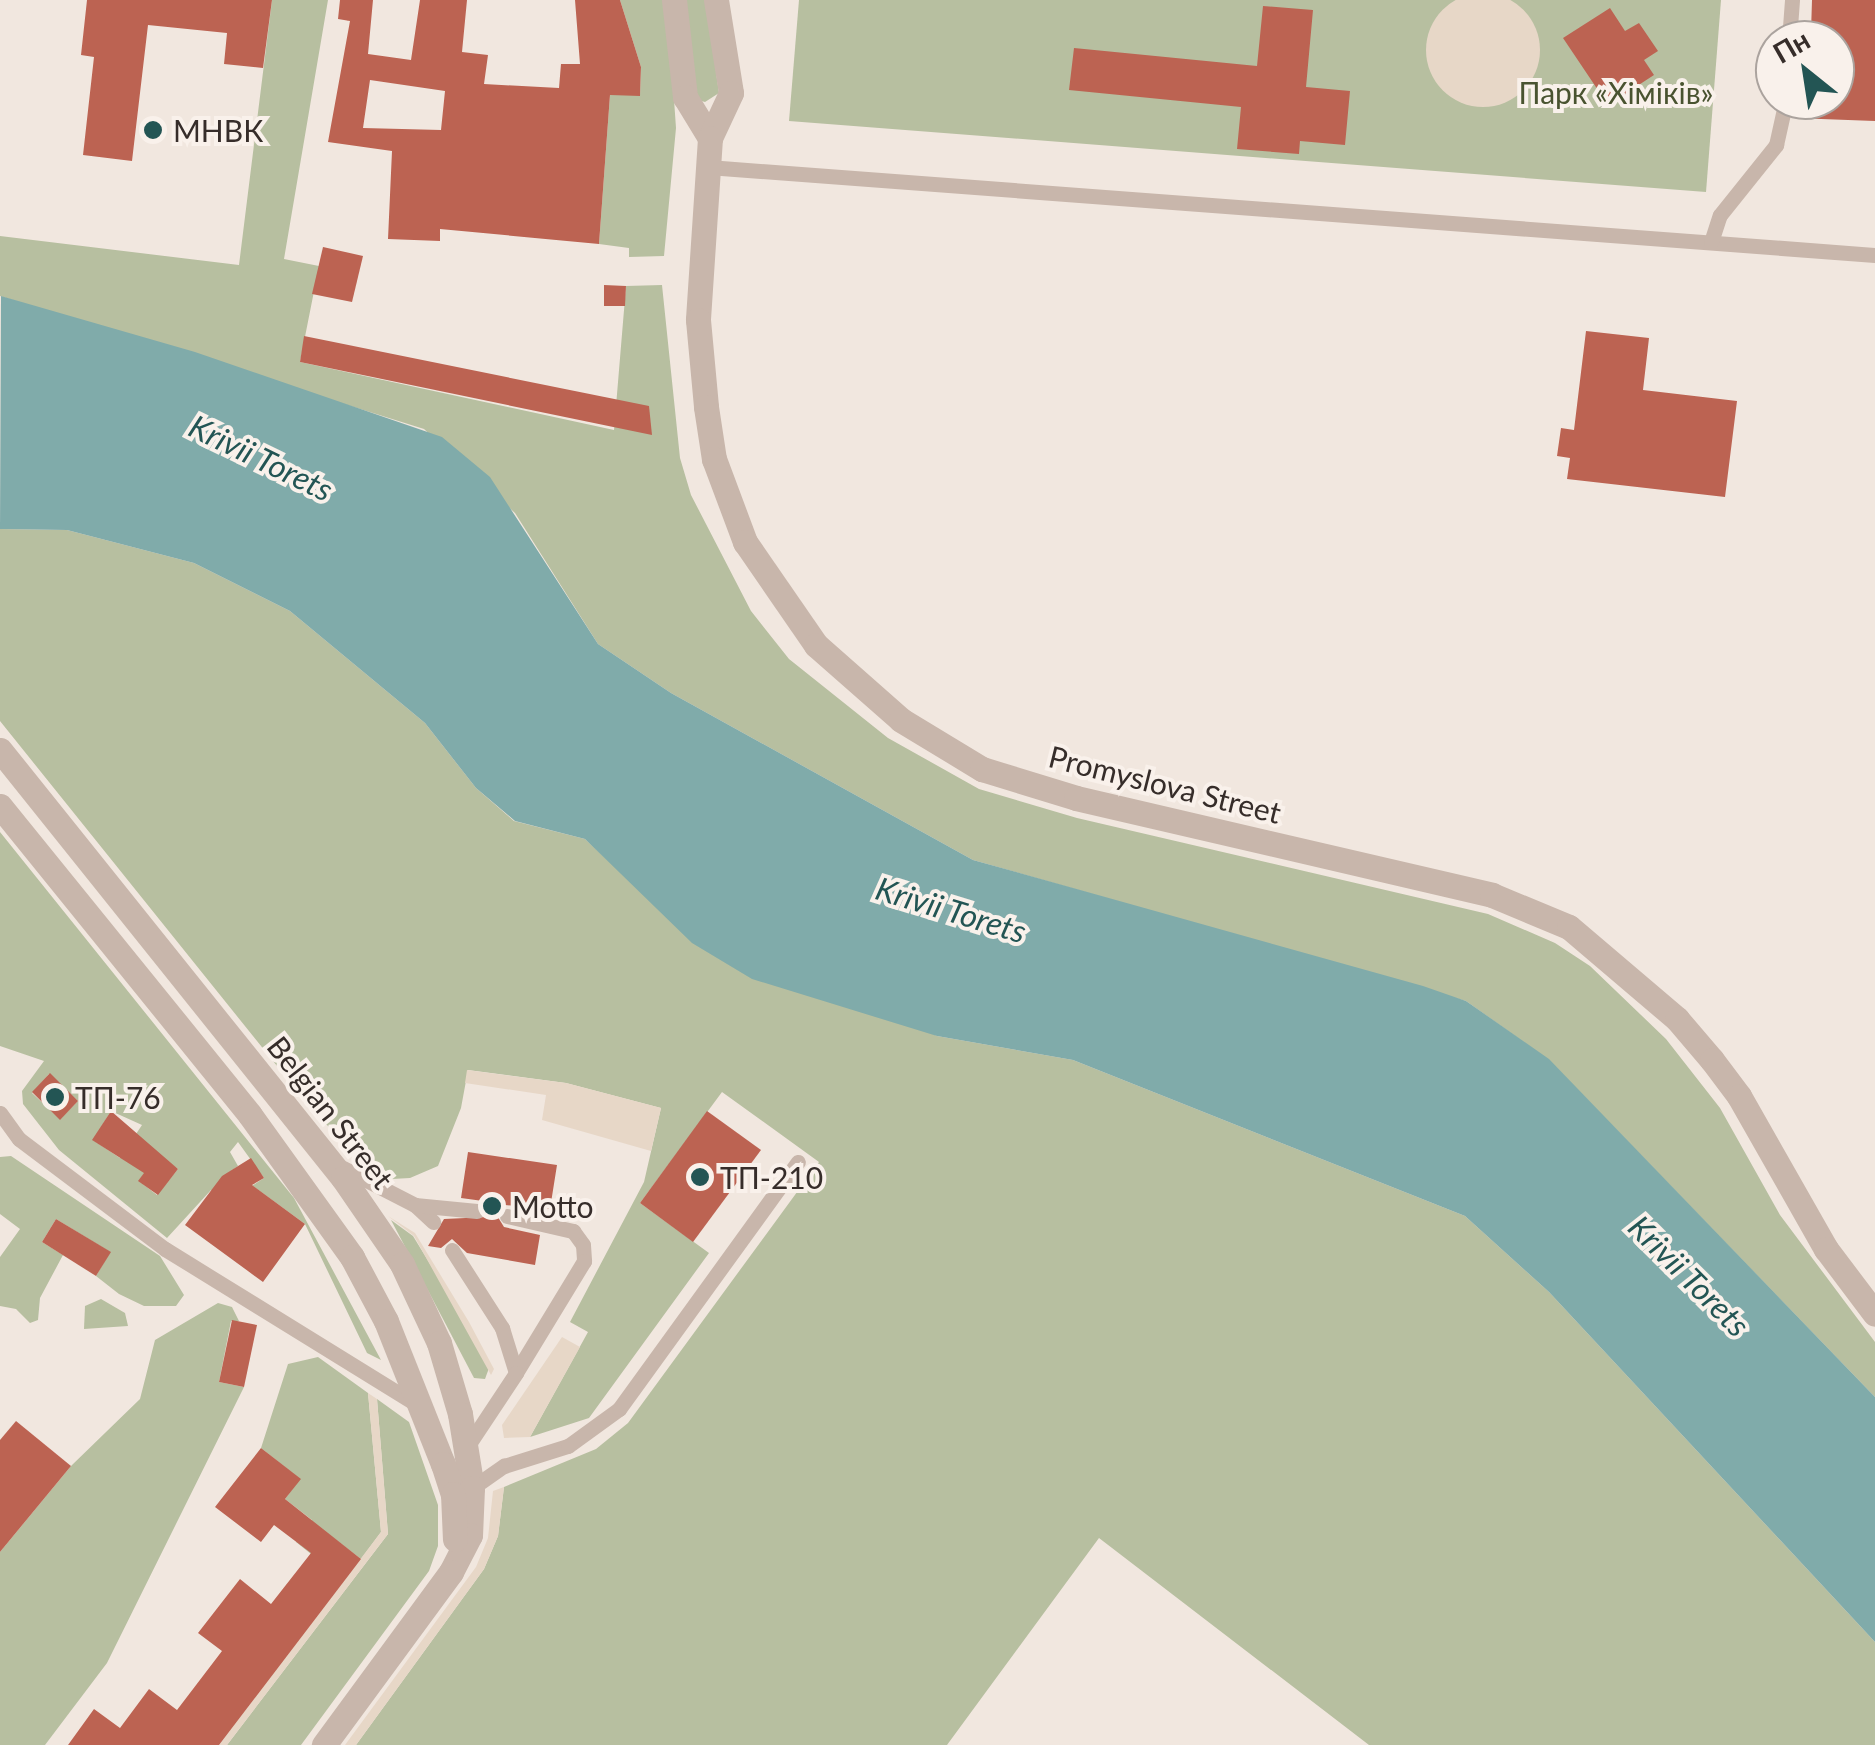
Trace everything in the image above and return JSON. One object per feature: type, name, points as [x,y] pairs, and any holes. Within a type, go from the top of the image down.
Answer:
[{"type":"street","points":[[674,0],[685,96],[710,138]]},
{"type":"street","points":[[710,138],[731,93],[716,0]]},
{"type":"street","name":"Promyslova Street","points":[[710,138],[698,320],[714,458],[745,542],[816,645],[901,720],[982,769],[1076,798],[1492,895],[1569,927],[1666,1009],[1712,1060],[1739,1096],[1826,1248],[1875,1314]]},
{"type":"street","name":"Belgian Street","points":[[0,750],[326,1155],[384,1234],[424,1307],[466,1450],[472,1488],[470,1535],[451,1572],[324,1745]]},
{"type":"street","points":[[0,806],[303,1187],[386,1322],[453,1494],[451,1572]]},
{"type":"lane","points":[[1710,242],[1720,215],[1776,144],[1781,120]]},
{"type":"lane","points":[[708,167],[1875,255]]},
{"type":"lane","points":[[0,1113],[19,1139],[165,1249],[419,1406]]},
{"type":"lane","points":[[326,1155],[356,1178],[415,1205],[433,1222]]},
{"type":"lane","points":[[472,1488],[504,1466],[568,1446],[619,1409],[798,1162]]},
{"type":"lane","points":[[415,1205],[477,1211]]},
{"type":"lane","points":[[466,1450],[584,1261],[583,1245],[573,1231],[508,1216]]},
{"type":"lane","points":[[452,1250],[502,1328],[516,1373]]},
{"type":"green space","points":[[272,0],[328,0],[284,259],[319,266],[300,362],[614,430],[626,286],[662,285],[680,458],[691,495],[751,611],[789,659],[888,738],[979,789],[1077,818],[1488,914],[1555,943],[1590,966],[1666,1039],[1720,1108],[1780,1215],[1875,1342],[1875,1397],[1549,1060],[1466,1001],[973,860],[671,693],[598,644],[515,513],[424,429],[0,296],[0,236],[239,265]]},
{"type":"green space","points":[[620,0],[667,0],[676,128],[664,256],[629,257],[629,248],[599,244],[610,95],[640,95],[641,67]]},
{"type":"green space","points":[[682,0],[706,0],[719,93],[705,102],[698,100]]},
{"type":"green space","name":"Парк «Хіміків»","points":[[799,0],[1721,0],[1706,192],[789,121]]},
{"type":"green space","points":[[0,529],[67,530],[194,563],[290,611],[425,723],[476,788],[514,821],[585,839],[628,879],[937,1036],[1073,1060],[1465,1216],[1549,1292],[1875,1642],[1875,1745],[1369,1745],[1099,1538],[947,1745],[356,1745],[484,1569],[498,1536],[504,1487],[596,1449],[628,1423],[819,1162],[722,1092],[640,1203],[709,1253],[589,1418],[530,1437],[588,1332],[570,1322],[644,1182],[661,1108],[566,1083],[468,1070],[461,1108],[438,1166],[410,1178],[392,1179],[376,1169],[318,1117],[0,721]]},
{"type":"green space","points":[[0,832],[294,1198],[381,1360],[367,1353],[305,1224],[253,1186],[236,1208],[211,1190],[167,1238],[59,1150],[23,1104],[22,1091],[44,1061],[0,1046]],"holes":[[[49,1074],[78,1101],[60,1119],[32,1093]],[[111,1111],[142,1125],[120,1158],[93,1140]],[[238,1142],[264,1178],[241,1193],[228,1173],[238,1166],[230,1152]],[[158,1154],[178,1169],[157,1195],[139,1181]]]},
{"type":"green space","points":[[11,1156],[160,1256],[184,1295],[176,1306],[144,1306],[119,1294],[96,1276],[110,1252],[56,1219],[42,1242],[63,1255],[40,1298],[38,1320],[30,1323],[16,1309],[0,1306],[0,1257],[20,1229],[0,1214],[0,1157]]},
{"type":"green space","points":[[391,1220],[413,1236],[449,1295],[489,1368],[485,1379],[474,1378]]},
{"type":"green space","points":[[101,1299],[125,1313],[128,1326],[84,1329],[85,1306]]},
{"type":"green space","points":[[218,1303],[232,1307],[239,1321],[231,1321],[219,1382],[244,1387],[107,1663],[45,1745],[0,1745],[0,1552],[71,1466],[140,1399],[155,1340]]},
{"type":"green space","points":[[318,1357],[368,1393],[381,1532],[361,1559],[327,1533],[311,1554],[296,1542],[312,1520],[285,1499],[300,1479],[261,1448],[288,1364]]},
{"type":"green space","points":[[377,1399],[409,1422],[438,1505],[438,1546],[429,1571],[301,1745],[227,1745],[388,1534]]},
{"type":"shaded area","points":[[1483,-7],[1515,2],[1531,18],[1540,50],[1531,82],[1515,98],[1483,107],[1451,98],[1435,82],[1426,50],[1435,18],[1451,2]]},
{"type":"shaded area","points":[[467,1070],[566,1083],[661,1108],[651,1151],[542,1120],[546,1095],[465,1083]]},
{"type":"shaded area","points":[[388,1216],[415,1233],[469,1322],[494,1369],[491,1375],[414,1236]]},
{"type":"shaded area","points":[[562,1337],[580,1347],[530,1437],[504,1438],[502,1425]]},
{"type":"shaded area","points":[[368,1393],[377,1399],[388,1534],[227,1745],[219,1745],[381,1532]]},
{"type":"shaded area","points":[[504,1487],[498,1536],[484,1569],[356,1745],[345,1745],[476,1567],[488,1538],[493,1491]]},
{"type":"water","name":"Krivii Torets","points":[[1,296],[195,352],[442,437],[490,477],[598,644],[671,693],[973,860],[1423,986],[1466,1001],[1549,1059],[1875,1397],[1875,1642],[1549,1292],[1465,1216],[1073,1060],[937,1036],[752,979],[692,943],[585,839],[515,821],[476,788],[425,723],[290,611],[194,563],[67,530],[0,529]]},
{"type":"building","points":[[87,0],[272,0],[263,68],[224,64],[227,33],[148,25],[132,161],[83,155],[94,57],[81,55]]},
{"type":"building","points":[[340,0],[373,0],[368,54],[411,60],[420,0],[467,0],[462,52],[488,55],[484,84],[559,88],[561,64],[580,64],[575,0],[620,0],[641,67],[640,96],[610,95],[599,244],[440,229],[440,241],[388,239],[392,151],[328,142],[350,21],[338,19]],"holes":[[[370,80],[445,91],[441,130],[363,128]]]},
{"type":"building","points":[[1812,0],[1875,0],[1875,121],[1848,120],[1855,120],[1855,20],[1811,20]]},
{"type":"building","points":[[1263,6],[1313,10],[1306,87],[1350,91],[1345,145],[1300,141],[1299,154],[1237,149],[1241,107],[1069,90],[1074,48],[1257,66]]},
{"type":"building","points":[[1610,8],[1625,31],[1639,23],[1658,51],[1644,60],[1654,75],[1608,105],[1563,38]]},
{"type":"building","points":[[323,247],[363,256],[352,302],[312,294]]},
{"type":"building","points":[[604,285],[626,286],[625,306],[604,306]]},
{"type":"building","points":[[1586,331],[1649,338],[1643,390],[1737,401],[1725,497],[1567,479],[1570,458],[1557,456],[1561,428],[1574,430]]},
{"type":"building","points":[[304,336],[649,406],[652,435],[300,362]]},
{"type":"building","name":"ТП-76","points":[[50,1073],[78,1101],[60,1120],[32,1092]]},
{"type":"building","points":[[111,1111],[178,1169],[158,1195],[138,1181],[144,1173],[92,1140]]},
{"type":"building","name":"ТП-210","points":[[707,1111],[761,1150],[693,1242],[640,1203]]},
{"type":"building","points":[[468,1152],[557,1165],[550,1209],[505,1205],[496,1214],[504,1227],[540,1235],[535,1265],[467,1253],[452,1239],[441,1248],[428,1246],[444,1219],[487,1217],[483,1201],[461,1198]]},
{"type":"building","points":[[251,1158],[264,1178],[252,1185],[305,1224],[263,1282],[185,1225],[222,1176]]},
{"type":"building","points":[[56,1219],[111,1252],[96,1276],[42,1242]]},
{"type":"building","points":[[232,1320],[257,1325],[244,1387],[219,1382]]},
{"type":"building","points":[[16,1421],[71,1466],[0,1552],[0,1440]]},
{"type":"building","points":[[261,1448],[301,1479],[285,1499],[361,1559],[219,1745],[68,1745],[94,1709],[120,1728],[149,1689],[177,1710],[222,1651],[198,1633],[240,1579],[271,1604],[311,1553],[274,1525],[261,1542],[215,1507]]},
{"type":"place","name":"МНВК","points":[[153,130]]},
{"type":"place","name":"ТП-76","points":[[55,1097]]},
{"type":"place","name":"ТП-210","points":[[700,1177]]},
{"type":"place","name":"Motto","points":[[492,1206]]}]
